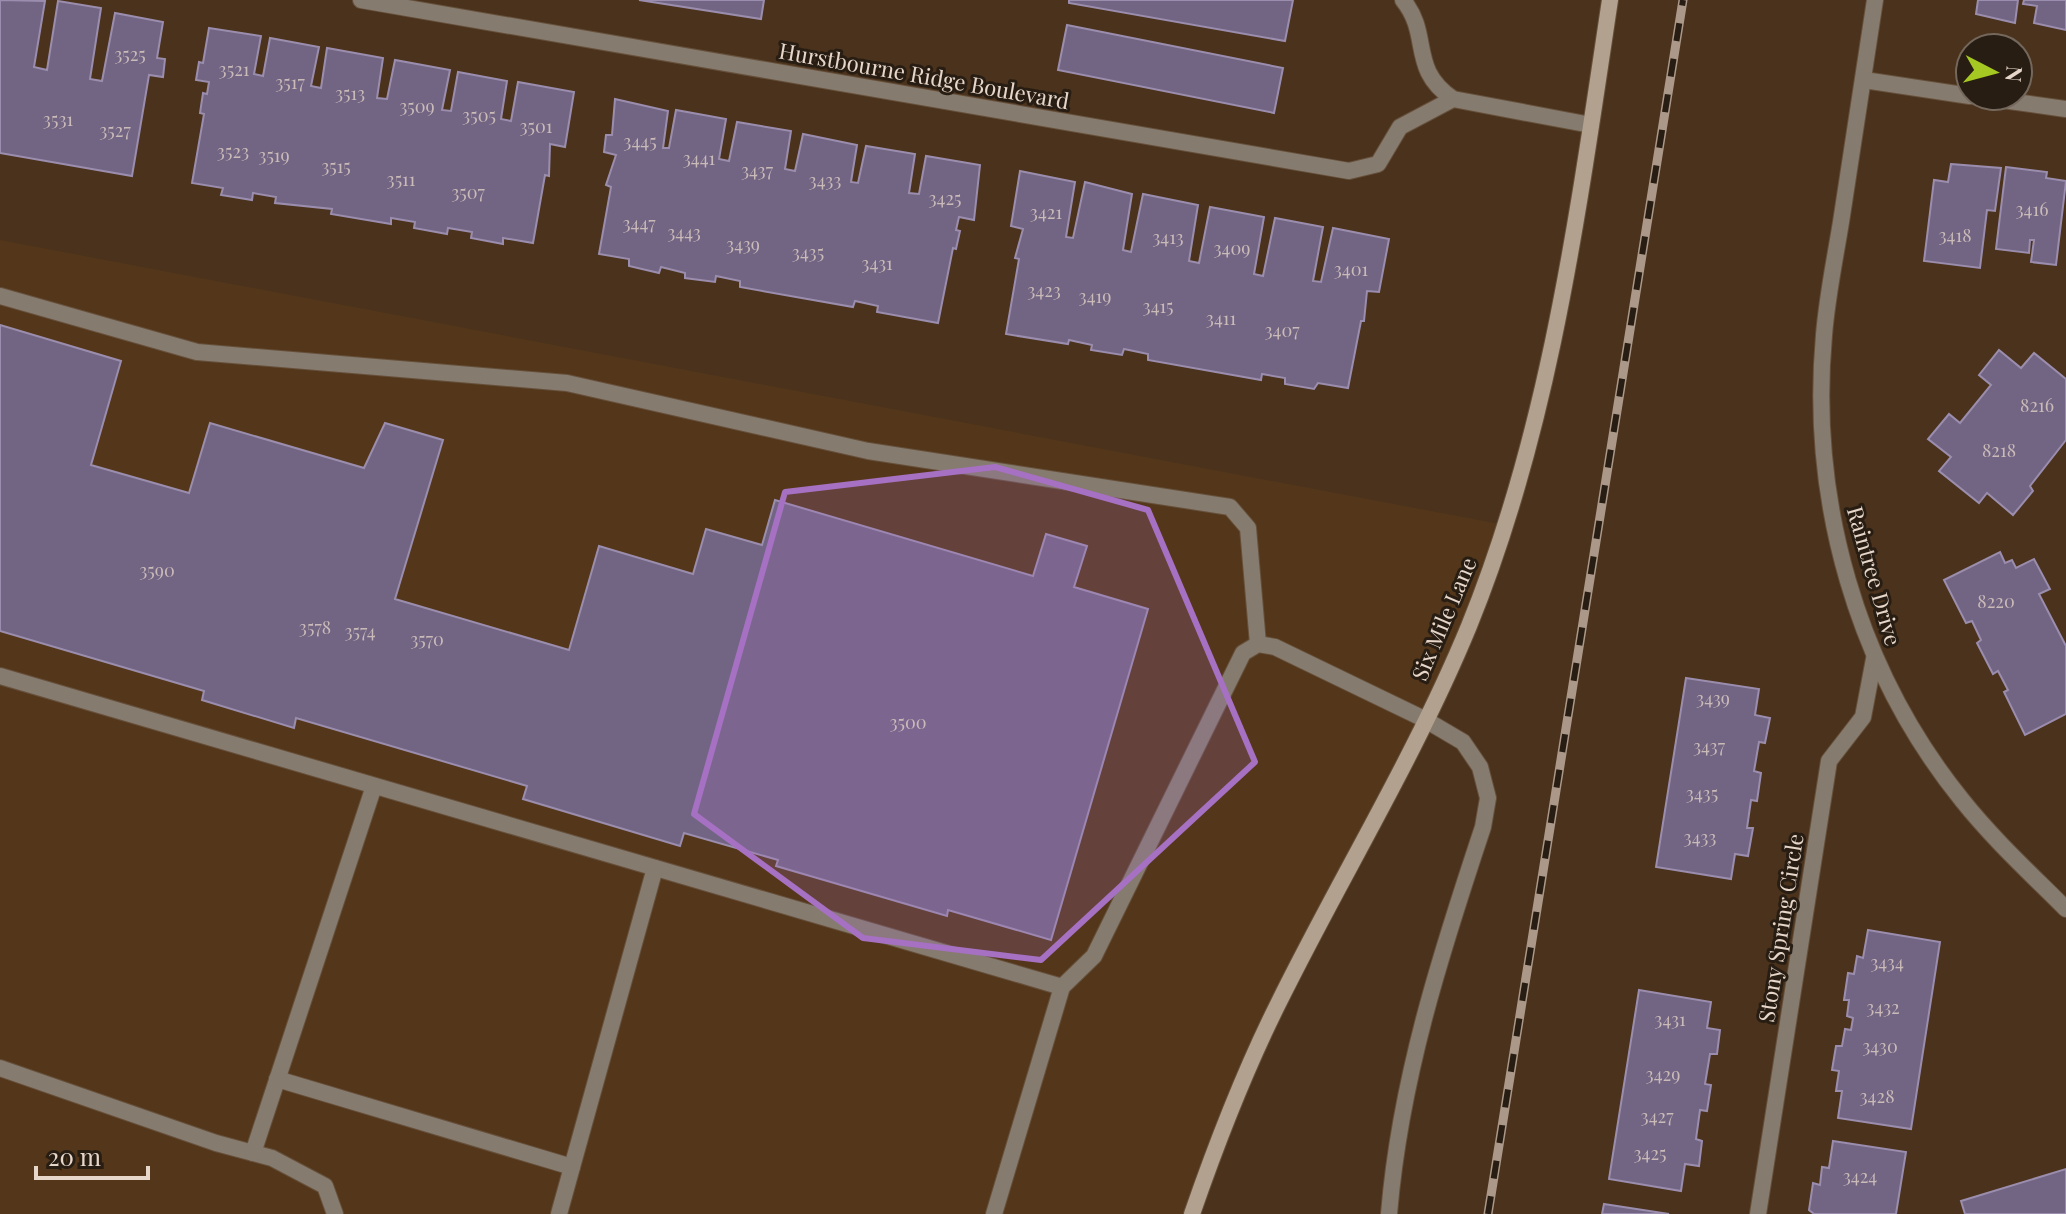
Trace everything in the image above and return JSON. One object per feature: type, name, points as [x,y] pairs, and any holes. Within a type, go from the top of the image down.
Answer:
[{"type":"street","name":"Hurstbourne Ridge Boulevard","points":[[361,0],[1349,171],[1378,164],[1400,127],[1453,99]]},
{"type":"street","points":[[1403,0],[1417,25],[1425,70],[1436,87],[1453,99],[1591,125]]},
{"type":"street","name":"Six Mile Lane","points":[[1192,1214],[1222,1126],[1278,1004],[1359,852],[1468,629],[1521,472],[1551,350],[1610,0]]},
{"type":"street","name":"Raintree Drive","points":[[1875,0],[1824,334],[1821,410],[1827,492],[1842,562],[1874,659],[1916,735],[1962,800],[2066,909]]},
{"type":"street","points":[[1864,80],[1954,93]]},
{"type":"street","points":[[2034,105],[2066,109]]},
{"type":"street","points":[[0,296],[197,352],[567,383],[868,451],[1230,507],[1248,528],[1258,644]]},
{"type":"street","points":[[994,1214],[1062,987],[1094,956],[1243,653],[1258,644],[1275,647],[1424,719],[1463,742],[1480,767],[1488,798],[1483,827],[1421,1027],[1405,1102],[1389,1214]]},
{"type":"street","name":"Stony Spring Circle","points":[[1758,1214],[1829,761],[1863,717],[1874,659]]},
{"type":"street","points":[[0,676],[1062,987]]},
{"type":"street","points":[[253,1153],[374,786]]},
{"type":"street","points":[[559,1214],[655,868]]},
{"type":"street","points":[[0,1068],[272,1158],[325,1186],[335,1214]]},
{"type":"street","points":[[277,1079],[572,1167]]},
{"type":"highlighted area","points":[[995,467],[1148,510],[1255,762],[1041,960],[863,938],[694,814],[785,492]]},
{"type":"shaded area","points":[[0,240],[1505,525],[1468,629],[1278,1004],[1192,1214],[0,1214]]},
{"type":"building","points":[[0,0],[45,1],[34,67],[47,70],[58,1],[101,8],[90,79],[102,81],[115,13],[163,22],[157,58],[165,59],[163,77],[149,75],[132,176],[0,153]]},
{"type":"building","points":[[639,0],[764,0],[761,19]]},
{"type":"building","points":[[1069,0],[1293,0],[1285,41],[1069,3]]},
{"type":"building","points":[[1978,0],[2018,0],[2015,23],[1976,14]]},
{"type":"building","points":[[2024,0],[2066,0],[2066,30],[2034,23],[2037,6],[2023,4]]},
{"type":"building","points":[[1067,25],[1283,68],[1274,113],[1058,70]]},
{"type":"building","points":[[209,28],[261,36],[254,74],[263,76],[270,38],[319,47],[311,86],[321,88],[327,48],[383,58],[377,98],[387,99],[395,60],[450,70],[442,110],[451,111],[458,72],[507,81],[501,119],[511,121],[518,82],[574,92],[565,147],[550,144],[549,176],[545,175],[533,243],[503,238],[503,244],[471,238],[472,232],[448,228],[447,234],[414,228],[415,222],[391,218],[391,224],[331,214],[332,209],[275,203],[276,197],[253,193],[252,200],[221,195],[223,188],[192,183],[204,114],[200,113],[203,93],[207,94],[209,82],[196,80],[199,62],[203,63]]},
{"type":"building","points":[[615,99],[668,111],[663,148],[669,148],[676,110],[726,119],[719,159],[729,161],[737,122],[791,131],[785,169],[795,171],[803,134],[857,145],[851,182],[858,183],[866,146],[915,154],[909,193],[919,194],[926,156],[980,165],[974,220],[959,217],[956,230],[960,231],[956,249],[953,248],[938,323],[877,312],[878,306],[855,301],[853,307],[740,287],[740,281],[716,276],[715,282],[685,278],[685,273],[661,267],[659,273],[629,266],[629,259],[599,254],[611,187],[606,185],[616,155],[604,152],[606,135],[612,135]]},
{"type":"building","points":[[1951,164],[2001,168],[1995,211],[1987,210],[1980,268],[1924,261],[1934,180],[1948,182]]},
{"type":"building","points":[[2006,167],[2047,172],[2046,178],[2066,181],[2056,265],[2031,262],[2034,240],[2030,240],[2029,253],[1996,249]]},
{"type":"building","points":[[1020,171],[1075,182],[1066,237],[1073,238],[1085,182],[1132,194],[1123,250],[1131,252],[1143,194],[1198,205],[1189,261],[1199,263],[1210,207],[1264,217],[1254,274],[1263,276],[1275,218],[1323,227],[1313,281],[1321,282],[1333,228],[1389,239],[1379,292],[1367,291],[1364,321],[1361,321],[1348,388],[1318,383],[1314,389],[1285,384],[1285,378],[1262,374],[1261,380],[1148,360],[1148,354],[1124,349],[1122,355],[1091,350],[1092,345],[1069,340],[1068,344],[1006,334],[1019,259],[1015,258],[1023,229],[1011,226]]},
{"type":"building","points":[[0,325],[121,361],[91,465],[189,493],[210,423],[364,468],[385,423],[443,440],[395,599],[569,650],[599,546],[693,574],[706,529],[762,545],[775,500],[1033,576],[1046,534],[1087,546],[1074,587],[1148,609],[1051,940],[948,910],[947,916],[776,866],[778,860],[684,833],[680,846],[523,799],[527,786],[296,718],[294,728],[202,700],[204,691],[0,631]]},
{"type":"building","points":[[1999,350],[2021,368],[2034,353],[2066,379],[2066,440],[2030,486],[2033,491],[2013,515],[1987,493],[1979,503],[1939,471],[1951,457],[1928,439],[1949,414],[1960,423],[1991,385],[1979,375]]},
{"type":"building","points":[[2000,552],[2005,563],[2012,560],[2016,568],[2034,559],[2050,589],[2039,594],[2066,646],[2066,714],[2025,735],[2004,692],[2008,690],[1998,671],[1993,674],[1977,643],[1981,640],[1972,621],[1966,623],[1944,580]]},
{"type":"building","points":[[1686,678],[1759,689],[1755,715],[1770,718],[1765,743],[1759,742],[1754,771],[1761,773],[1757,801],[1751,800],[1747,828],[1753,828],[1748,856],[1735,854],[1731,879],[1656,867]]},
{"type":"building","points":[[1868,930],[1940,942],[1911,1129],[1838,1118],[1842,1091],[1836,1091],[1839,1071],[1832,1070],[1836,1046],[1842,1046],[1845,1029],[1851,1030],[1853,1018],[1847,1016],[1849,1000],[1844,1000],[1848,973],[1854,974],[1857,956],[1863,958]]},
{"type":"building","points":[[1639,990],[1711,1002],[1707,1028],[1720,1030],[1717,1054],[1710,1054],[1705,1084],[1711,1085],[1707,1111],[1700,1110],[1696,1139],[1702,1141],[1699,1166],[1685,1164],[1681,1191],[1609,1179]]},
{"type":"building","points":[[1833,1141],[1906,1152],[1896,1214],[1814,1214],[1809,1210],[1813,1183],[1820,1185],[1822,1167],[1829,1168]]},
{"type":"building","points":[[2066,1169],[2066,1214],[1965,1214],[1961,1201]]},
{"type":"building","points":[[1604,1204],[1669,1214],[1602,1214]]},
{"type":"railway","points":[[1488,1214],[1683,0]]}]
